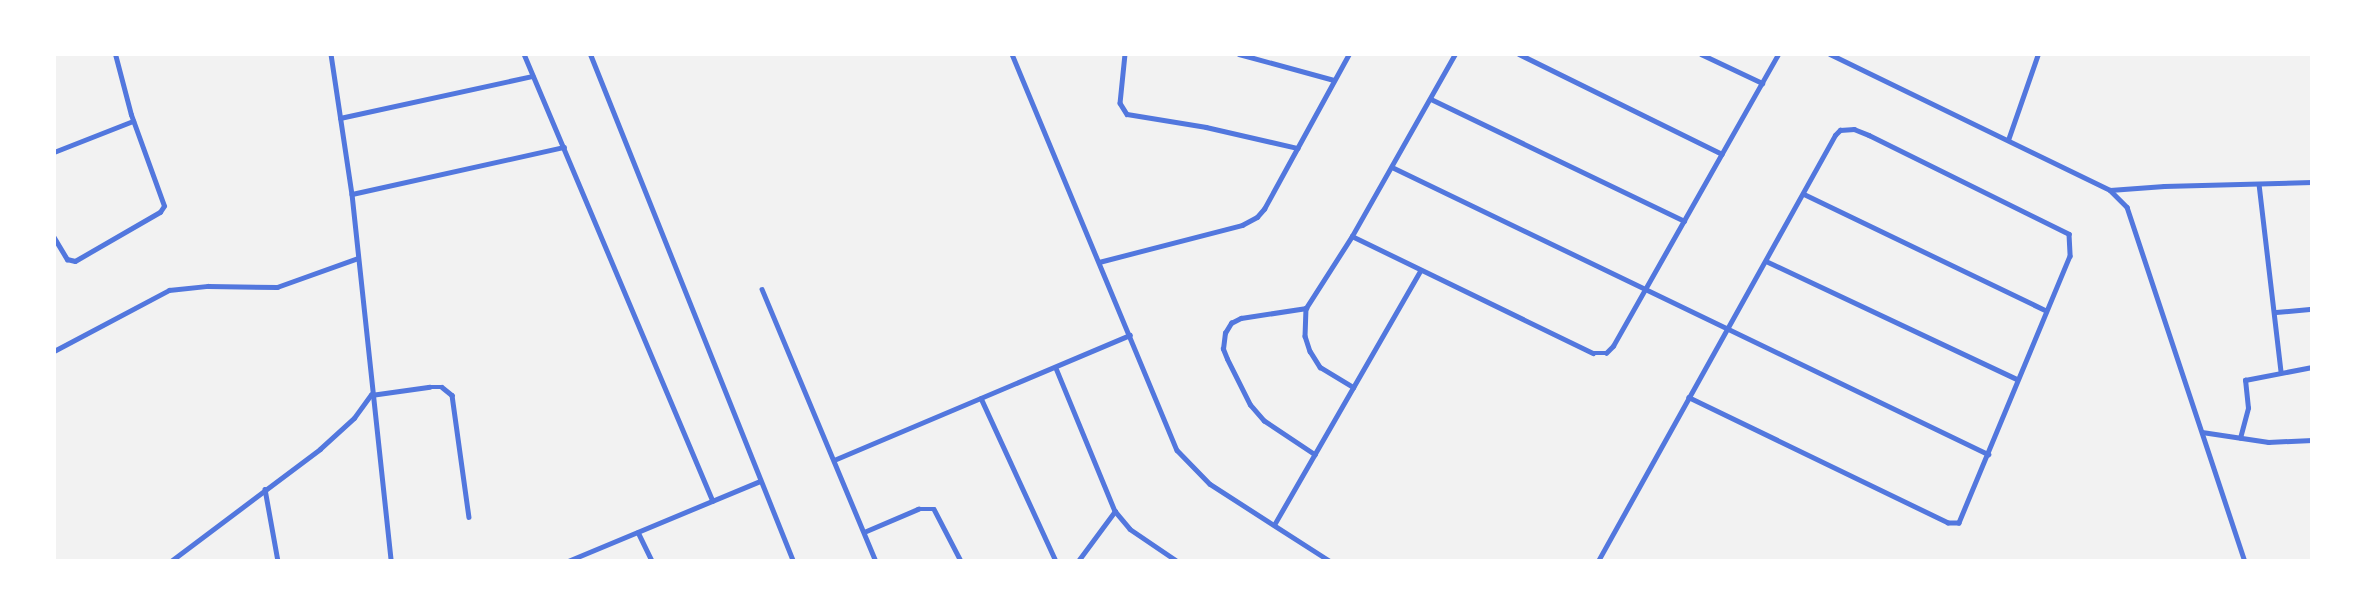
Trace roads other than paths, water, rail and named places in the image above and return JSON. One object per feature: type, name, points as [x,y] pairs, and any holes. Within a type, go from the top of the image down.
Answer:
[{"type":"street","points":[[54,237],[67,259],[75,261],[162,209],[163,201],[133,121],[115,54]]},
{"type":"street","points":[[331,54],[352,194],[371,395],[391,561]]},
{"type":"street","points":[[524,54],[713,501]]},
{"type":"street","points":[[590,54],[793,561]]},
{"type":"street","points":[[1012,54],[1177,450],[1210,484],[1330,561]]},
{"type":"street","points":[[1125,54],[1120,103],[1127,114],[1206,127],[1298,148]]},
{"type":"street","points":[[1239,54],[1334,80]]},
{"type":"street","points":[[1099,262],[1251,221],[1264,209],[1349,54]]},
{"type":"street","points":[[1353,387],[1320,367],[1310,351],[1305,336],[1306,308],[1352,236],[1455,54]]},
{"type":"street","points":[[1519,54],[1722,153]]},
{"type":"street","points":[[1701,54],[1762,83]]},
{"type":"street","points":[[1352,236],[1420,271],[1598,354],[1611,349],[1778,54]]},
{"type":"street","points":[[1830,54],[2109,190],[2126,207],[2245,561]]},
{"type":"street","points":[[1961,54],[1976,54]]},
{"type":"street","points":[[2008,140],[2038,54]]},
{"type":"street","points":[[340,118],[532,76]]},
{"type":"street","points":[[1431,99],[1684,221]]},
{"type":"street","points":[[54,152],[133,121]]},
{"type":"street","points":[[1598,561],[1727,328],[1840,130],[1854,129],[1881,141],[2069,234],[2070,256],[2045,310],[1962,520],[1952,524],[1689,398]]},
{"type":"street","points":[[352,194],[564,147]]},
{"type":"street","points":[[1392,167],[1988,454]]},
{"type":"street","points":[[2109,190],[2312,182]]},
{"type":"street","points":[[2259,184],[2281,371]]},
{"type":"street","points":[[1804,194],[2045,310]]},
{"type":"street","points":[[54,351],[169,290],[208,286],[277,287],[358,258]]},
{"type":"street","points":[[1766,261],[2017,379]]},
{"type":"street","points":[[1274,525],[1420,271]]},
{"type":"street","points":[[762,289],[876,561]]},
{"type":"street","points":[[1306,308],[1231,323],[1223,340],[1223,348],[1244,397],[1257,414],[1315,455]]},
{"type":"street","points":[[2276,312],[2312,309]]},
{"type":"street","points":[[834,460],[1130,335]]},
{"type":"street","points":[[2240,439],[2248,408],[2245,380],[2312,367]]},
{"type":"street","points":[[1056,368],[1115,511],[1130,529],[1169,559],[1177,561]]},
{"type":"street","points":[[171,561],[341,431],[371,395],[429,387],[442,387],[450,392],[469,517]]},
{"type":"street","points":[[981,398],[1056,561]]},
{"type":"street","points":[[2202,432],[2268,442],[2312,440]]},
{"type":"street","points":[[568,561],[760,481]]},
{"type":"street","points":[[265,489],[278,561]]},
{"type":"street","points":[[864,532],[918,509],[934,509],[961,561]]},
{"type":"street","points":[[1078,561],[1115,511]]},
{"type":"street","points":[[639,532],[652,561]]}]
